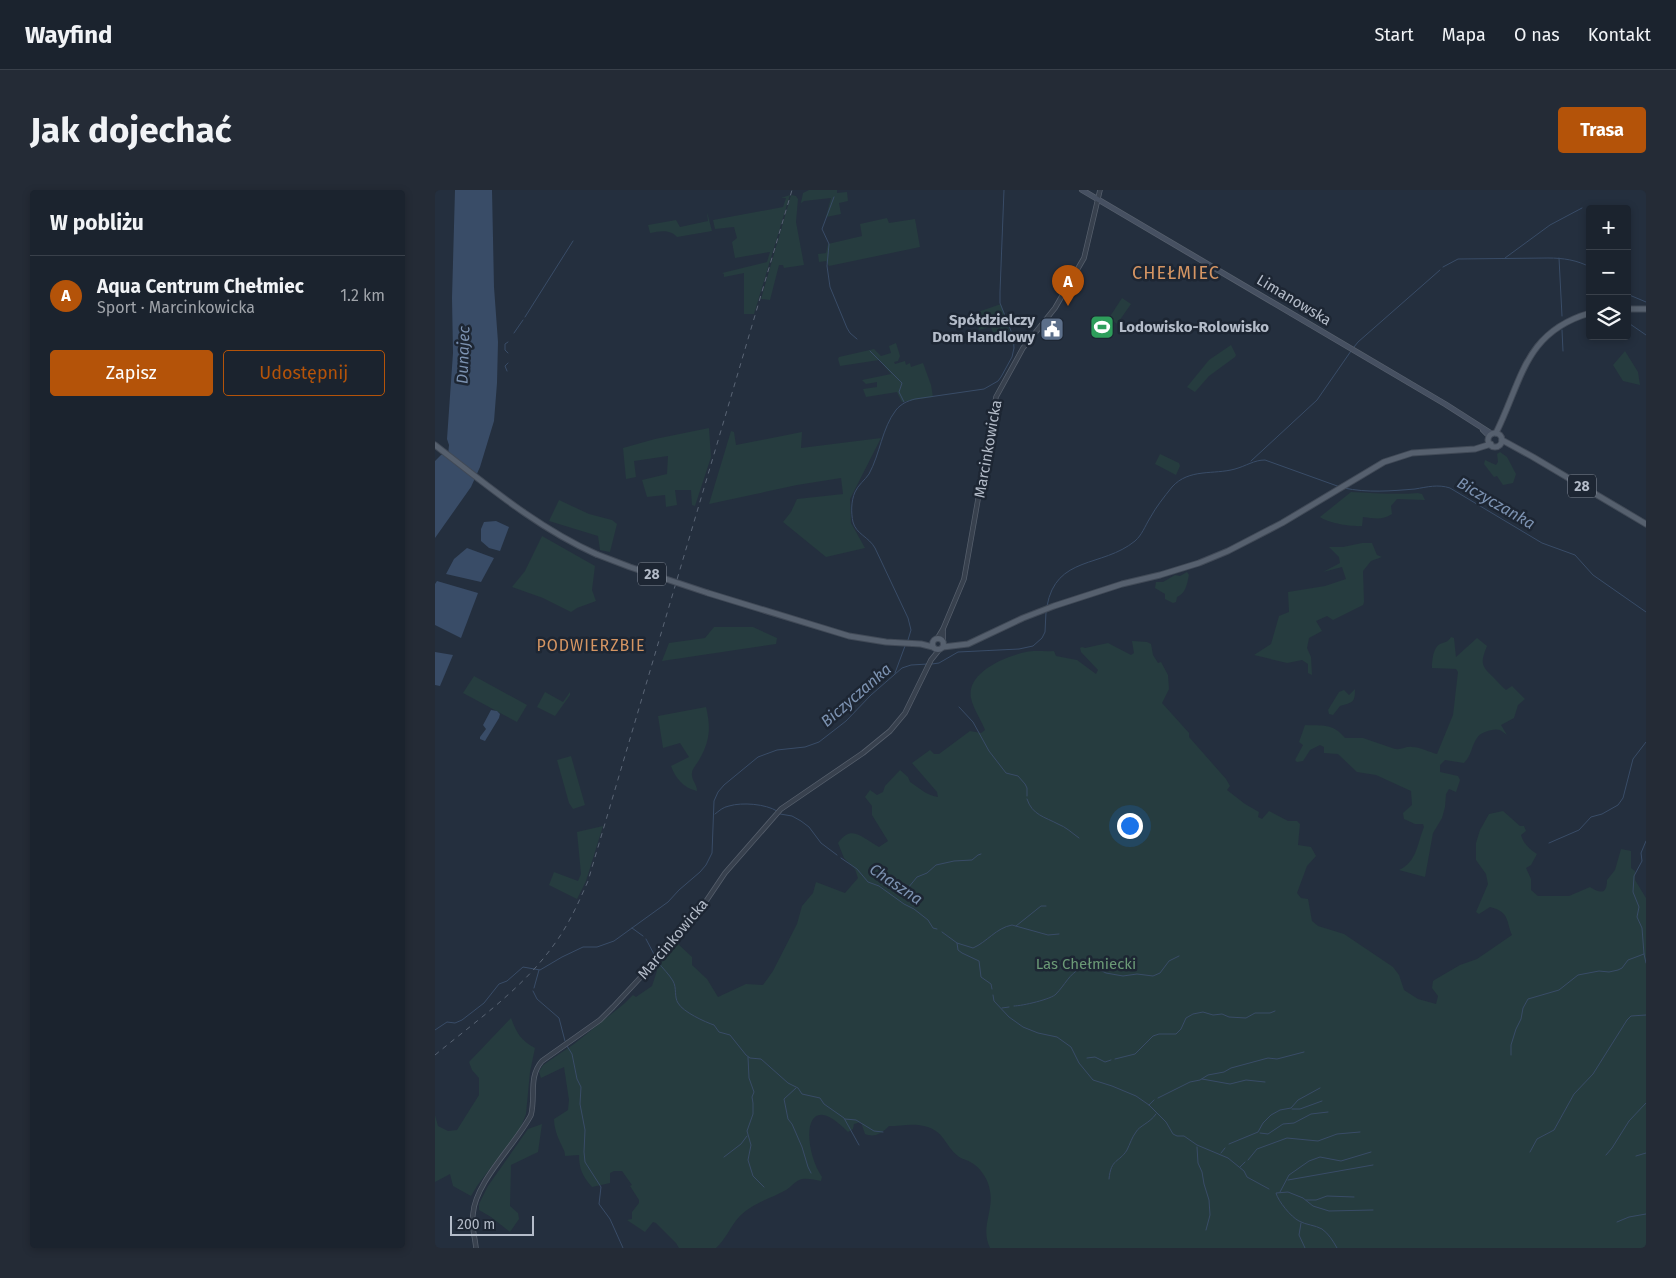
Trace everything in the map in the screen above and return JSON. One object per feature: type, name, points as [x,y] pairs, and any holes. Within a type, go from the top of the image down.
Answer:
[{"type":"main road","name":"Limanowska","points":[[1082,190],[1477,424],[1495,438]]},
{"type":"main road","points":[[1631,308],[1646,309]]},
{"type":"main road","points":[[1495,438],[1521,370],[1539,344],[1566,322],[1586,314]]},
{"type":"main road","name":"28","points":[[435,445],[518,509],[559,536],[613,561],[860,639],[899,643],[953,646],[975,641],[1041,610],[1096,592],[1199,563],[1228,551],[1281,523],[1384,462],[1412,453],[1481,447],[1495,438],[1518,449],[1646,524]]},
{"type":"street","name":"Marcinkowicka","points":[[476,1248],[472,1218],[475,1200],[484,1183],[531,1115],[533,1109],[533,1078],[542,1061],[600,1020],[613,1007],[692,922],[725,873],[778,812],[885,737],[905,714],[938,644],[966,572],[996,397],[1023,348],[1055,308],[1079,267],[1086,249],[1100,190]]},
{"type":"green space","points":[[809,190],[837,190],[837,193],[847,192],[848,201],[839,203],[841,214],[826,217],[831,198],[804,201],[801,203],[799,212],[803,193]]},
{"type":"green space","points":[[790,195],[754,314],[744,314],[744,273],[724,277],[722,273],[767,262],[770,252],[735,258],[732,242],[737,238],[734,227],[715,229],[713,220],[783,207],[786,198],[781,198]]},
{"type":"green space","points":[[791,195],[796,196],[798,199],[796,222],[804,265],[784,268],[783,265],[779,265],[770,300],[761,299]]},
{"type":"green space","points":[[707,212],[712,231],[677,237],[668,232],[650,233],[648,225],[676,220],[680,227],[708,221]]},
{"type":"green space","points":[[887,218],[889,223],[915,219],[920,247],[829,266],[826,261],[819,262],[818,254],[826,253],[828,244],[862,236],[860,224]]},
{"type":"green space","points":[[1122,298],[1131,304],[1117,324],[1109,318]]},
{"type":"green space","points":[[1001,304],[1014,345],[995,341],[991,327],[979,330],[975,313]]},
{"type":"green space","points":[[896,343],[900,356],[898,361],[894,362],[895,364],[905,361],[906,365],[910,363],[911,367],[923,363],[933,397],[902,402],[897,392],[866,397],[863,389],[877,387],[877,382],[866,384],[862,380],[891,374],[879,360],[840,366],[839,357],[874,349],[881,356],[891,353],[889,346]]},
{"type":"green space","points":[[1231,345],[1236,355],[1235,357],[1209,376],[1195,392],[1187,387],[1209,360]]},
{"type":"green space","points":[[1625,351],[1638,372],[1640,385],[1623,381],[1613,365]]},
{"type":"green space","points":[[709,428],[711,457],[695,506],[692,505],[691,490],[675,490],[677,505],[666,507],[665,495],[647,497],[642,480],[667,474],[668,456],[634,461],[636,477],[626,479],[623,448],[655,439]]},
{"type":"green space","points":[[731,431],[734,432],[736,445],[802,432],[801,448],[881,438],[850,499],[851,523],[865,548],[826,557],[783,522],[791,512],[797,499],[843,494],[841,478],[797,485],[709,504]]},
{"type":"green space","points":[[1500,452],[1507,457],[1516,474],[1513,483],[1503,485],[1497,476],[1494,477],[1484,464],[1485,460],[1496,465],[1498,462],[1497,454]]},
{"type":"green space","points":[[1160,454],[1179,463],[1180,466],[1176,475],[1155,464]]},
{"type":"green space","points":[[1351,492],[1418,493],[1422,494],[1425,500],[1397,499],[1391,506],[1392,514],[1381,518],[1363,517],[1362,526],[1340,524],[1320,517]]},
{"type":"green space","points":[[559,500],[589,514],[612,520],[617,524],[610,552],[600,550],[598,536],[549,521]]},
{"type":"green space","points":[[542,536],[595,566],[592,590],[596,601],[571,612],[543,598],[512,587],[525,571]]},
{"type":"green space","points":[[1372,543],[1377,555],[1382,557],[1371,561],[1363,571],[1363,605],[1333,620],[1327,616],[1316,621],[1322,631],[1309,638],[1307,648],[1311,657],[1312,675],[1308,673],[1308,664],[1302,660],[1287,663],[1254,655],[1271,644],[1279,616],[1289,612],[1288,592],[1325,586],[1346,579],[1342,567],[1323,572],[1340,563],[1339,557],[1329,547],[1343,547]]},
{"type":"green space","points":[[1187,572],[1189,575],[1186,588],[1177,597],[1176,602],[1173,603],[1165,599],[1165,594],[1155,588],[1156,582],[1163,582],[1175,575],[1180,576]]},
{"type":"green space","points":[[714,627],[753,627],[777,638],[776,644],[662,661],[669,643],[705,638]]},
{"type":"green space","points":[[1451,637],[1454,638],[1456,657],[1477,638],[1487,646],[1483,656],[1483,664],[1486,670],[1506,690],[1512,686],[1525,699],[1518,705],[1514,718],[1501,725],[1507,735],[1500,730],[1484,732],[1477,738],[1464,763],[1445,760],[1440,765],[1440,772],[1458,776],[1460,780],[1456,792],[1449,789],[1446,794],[1442,818],[1433,833],[1425,877],[1399,870],[1410,862],[1416,852],[1424,827],[1423,824],[1415,824],[1404,819],[1403,813],[1412,805],[1411,791],[1376,775],[1357,772],[1338,754],[1324,753],[1324,747],[1320,745],[1310,750],[1303,761],[1297,762],[1295,760],[1303,745],[1299,742],[1305,725],[1327,726],[1341,733],[1345,738],[1363,738],[1395,749],[1415,747],[1437,754],[1453,715],[1458,672],[1456,669],[1432,668],[1432,661],[1434,651],[1440,644],[1448,641]]},
{"type":"green space","name":"Las Chełmiecki","points":[[1132,641],[1151,644],[1153,655],[1158,663],[1161,662],[1168,675],[1169,689],[1162,703],[1226,779],[1230,786],[1227,790],[1259,812],[1258,817],[1262,819],[1269,811],[1288,821],[1297,821],[1300,824],[1298,845],[1311,847],[1316,856],[1307,866],[1297,893],[1301,898],[1308,899],[1312,921],[1318,926],[1344,934],[1393,967],[1399,975],[1404,990],[1418,999],[1436,1004],[1438,996],[1432,988],[1433,981],[1460,965],[1477,959],[1512,935],[1506,918],[1501,912],[1490,907],[1479,914],[1476,912],[1488,884],[1486,874],[1476,860],[1476,843],[1480,830],[1489,814],[1503,811],[1520,826],[1524,826],[1526,831],[1521,835],[1522,838],[1527,846],[1537,854],[1531,865],[1526,868],[1531,879],[1531,890],[1538,896],[1569,896],[1590,887],[1600,892],[1603,891],[1606,888],[1607,880],[1615,870],[1621,849],[1631,851],[1631,868],[1635,871],[1635,880],[1646,898],[1646,1248],[990,1248],[986,1233],[991,1198],[986,1179],[975,1165],[959,1157],[936,1131],[924,1126],[915,1125],[889,1126],[878,1134],[869,1135],[865,1134],[861,1122],[854,1124],[853,1129],[848,1132],[833,1119],[822,1115],[814,1117],[810,1126],[809,1137],[815,1165],[822,1177],[821,1181],[800,1180],[786,1190],[750,1208],[739,1217],[716,1248],[679,1248],[656,1223],[653,1222],[645,1232],[627,1220],[632,1219],[632,1212],[639,1203],[639,1200],[630,1186],[632,1185],[622,1171],[610,1173],[610,1183],[592,1187],[582,1172],[579,1155],[565,1156],[558,1138],[554,1119],[568,1110],[569,1100],[564,1067],[541,1078],[539,1072],[543,1065],[574,1044],[633,995],[636,997],[652,986],[657,971],[655,968],[678,944],[692,957],[692,965],[707,979],[718,997],[746,984],[763,985],[773,971],[797,924],[802,906],[813,893],[816,882],[845,893],[858,878],[855,869],[844,858],[838,843],[843,837],[853,833],[858,834],[879,847],[888,841],[872,815],[872,806],[865,797],[870,790],[877,795],[883,792],[885,786],[900,770],[908,777],[910,782],[927,793],[938,797],[937,792],[912,763],[930,750],[934,754],[939,754],[970,731],[981,733],[985,730],[971,698],[971,689],[981,673],[999,661],[1018,654],[1029,651],[1054,651],[1056,656],[1077,660],[1096,674],[1098,670],[1081,652],[1080,648],[1108,643],[1131,655],[1134,653]]},
{"type":"green space","points":[[474,676],[527,705],[517,722],[463,693]]},
{"type":"green space","points":[[1355,689],[1352,701],[1340,706],[1333,715],[1329,714],[1328,710],[1339,692],[1344,690],[1349,695]]},
{"type":"green space","points":[[545,692],[563,702],[570,692],[570,695],[555,716],[537,707]]},
{"type":"green space","points":[[706,707],[709,734],[703,753],[692,773],[697,791],[684,785],[677,778],[671,766],[689,757],[680,743],[663,748],[658,716]]},
{"type":"green space","points":[[571,756],[585,805],[573,809],[569,803],[557,760]]},
{"type":"green space","points":[[603,826],[586,881],[577,899],[549,885],[554,872],[578,881],[581,874],[577,832]]},
{"type":"green space","points":[[511,1018],[520,1036],[535,1048],[530,1072],[526,1114],[521,1127],[471,1196],[453,1186],[450,1174],[435,1182],[435,1115],[438,1126],[448,1131],[457,1130],[479,1095],[479,1078],[472,1070],[469,1062]]},
{"type":"green space","points":[[542,1124],[538,1152],[511,1165],[510,1206],[518,1213],[519,1219],[510,1232],[479,1210],[479,1204],[488,1186],[528,1129]]},
{"type":"water","name":"Dunajec","points":[[455,190],[492,190],[494,287],[498,342],[497,383],[494,421],[480,467],[471,487],[435,538],[435,461],[441,455],[448,455],[449,445],[447,439],[453,353],[452,298]]},
{"type":"water","points":[[496,521],[509,527],[500,551],[489,548],[481,541],[481,529],[484,522]]},
{"type":"water","points":[[467,548],[494,558],[481,582],[446,574],[454,559]]},
{"type":"water","points":[[437,581],[478,593],[461,638],[435,625],[435,584]]},
{"type":"water","points":[[435,652],[453,655],[440,686],[435,685]]},
{"type":"water","points":[[491,710],[497,711],[500,714],[485,741],[480,739],[480,737],[486,729],[483,725]]},
{"type":"waterway","points":[[908,640],[911,630],[908,618],[875,548],[860,533],[853,522],[853,499],[856,489],[869,474],[891,417],[900,406],[915,399],[984,389],[998,381],[1012,357],[1014,348],[1013,336],[1000,303],[1004,190]]},
{"type":"waterway","points":[[834,197],[822,229],[829,244],[827,266],[830,287],[847,328],[857,339]]},
{"type":"waterway","points":[[1505,258],[1550,225],[1582,208]]},
{"type":"waterway","points":[[525,317],[573,241]]},
{"type":"waterway","points":[[1559,258],[1562,316]]},
{"type":"waterway","points":[[1443,267],[1458,259],[1559,258],[1586,265]]},
{"type":"waterway","points":[[1354,347],[1440,270]]},
{"type":"waterway","points":[[1629,295],[1646,302]]},
{"type":"waterway","points":[[514,333],[523,320]]},
{"type":"waterway","points":[[1631,325],[1646,335]]},
{"type":"waterway","points":[[1562,330],[1563,351]]},
{"type":"waterway","points":[[508,342],[505,344],[505,350],[508,353]]},
{"type":"waterway","points":[[870,351],[902,383],[899,392],[904,402]]},
{"type":"waterway","points":[[1251,461],[1317,400],[1351,351]]},
{"type":"waterway","points":[[507,371],[505,366],[508,363]]},
{"type":"waterway","name":"Biczyczanka","points":[[1047,606],[1052,590],[1060,578],[1070,570],[1109,555],[1135,541],[1172,487],[1186,477],[1202,473],[1227,471],[1265,460],[1340,487]]},
{"type":"waterway","name":"Biczyczanka","points":[[1344,488],[1361,491],[1415,489],[1437,486],[1450,488],[1542,543],[1575,555],[1593,575],[1646,612]]},
{"type":"waterway","name":"Biczyczanka","points":[[932,664],[939,663],[958,652],[1019,649],[1033,646],[1042,638],[1045,632],[1046,612]]},
{"type":"waterway","points":[[895,673],[905,646]]},
{"type":"waterway","name":"Biczyczanka","points":[[435,1030],[447,1022],[455,1023],[462,1020],[484,1003],[499,984],[507,981],[523,967],[540,970],[583,947],[597,947],[614,941],[668,902],[700,872],[712,853],[714,801],[724,785],[758,757],[777,750],[805,747],[819,742],[846,721],[871,695],[902,668],[911,665],[928,664]]},
{"type":"waterway","points":[[959,707],[973,722],[989,751],[1006,773],[1018,776],[1025,784],[1027,796]]},
{"type":"waterway","points":[[1549,843],[1579,830],[1591,817],[1602,814],[1618,805],[1623,798],[1633,759],[1646,742]]},
{"type":"waterway","points":[[1027,799],[1032,809],[1079,838]]},
{"type":"waterway","name":"Chaszna","points":[[715,814],[725,807],[740,804],[760,805],[777,811]]},
{"type":"waterway","name":"Chaszna","points":[[780,814],[792,816],[801,821],[809,827],[821,843],[837,855]]},
{"type":"waterway","points":[[1646,841],[1641,853],[1642,861],[1634,876],[1633,892],[1639,907],[1637,917],[1642,928],[1646,963]]},
{"type":"waterway","points":[[898,893],[908,888],[917,877],[927,873],[936,865],[972,860],[981,854]]},
{"type":"waterway","name":"Chaszna","points":[[841,858],[857,869],[868,882],[879,886],[914,909],[928,920],[933,928],[937,929]]},
{"type":"waterway","points":[[1016,926],[1041,906],[1046,906]]},
{"type":"waterway","points":[[957,943],[973,948],[1001,929],[1012,925],[1048,935],[1059,934]]},
{"type":"waterway","points":[[632,928],[643,936]]},
{"type":"waterway","name":"Chaszna","points":[[942,932],[957,943],[958,950],[979,961],[981,977],[991,984],[992,989]]},
{"type":"waterway","points":[[646,939],[656,958]]},
{"type":"waterway","points":[[1511,1055],[1511,1045],[1523,1008],[1528,999],[1559,990],[1578,975],[1618,970],[1628,960],[1644,954]]},
{"type":"waterway","points":[[1085,968],[1123,976],[1137,974],[1153,976],[1160,973],[1169,961],[1179,956]]},
{"type":"waterway","points":[[658,962],[673,981],[677,1001],[684,1010],[714,1025],[719,1032],[730,1035],[746,1055],[750,1058],[761,1059],[788,1083],[798,1088],[802,1094],[820,1098],[824,1104],[844,1118],[859,1145]]},
{"type":"waterway","points":[[1014,1006],[1037,1002],[1053,996],[1073,973],[1081,968]]},
{"type":"waterway","points":[[534,988],[539,970]]},
{"type":"waterway","points":[[533,991],[537,999],[559,1018],[565,1041]]},
{"type":"waterway","name":"Chaszna","points":[[993,995],[994,1001],[1009,1017],[1023,1027],[1038,1033],[1057,1037],[1071,1047],[1079,1063],[1093,1080],[1136,1096],[1149,1105],[1166,1122],[1173,1134],[1184,1136],[1197,1145],[1228,1158],[1244,1171],[1247,1177],[1269,1189]]},
{"type":"waterway","name":"Chaszna","points":[[1002,1008],[1009,1007]]},
{"type":"waterway","points":[[1115,1059],[1135,1054],[1153,1036],[1176,1034],[1181,1029],[1186,1018],[1193,1014],[1203,1012],[1213,1015],[1222,1014],[1229,1017],[1246,1018],[1255,1013],[1275,1011]]},
{"type":"waterway","points":[[1530,1152],[1537,1139],[1554,1130],[1574,1094],[1593,1074],[1627,1020],[1631,1016],[1646,1015]]},
{"type":"waterway","points":[[567,1046],[572,1054],[577,1079],[581,1087],[580,1104],[585,1130],[585,1162],[601,1187],[599,1204],[610,1219],[623,1248]]},
{"type":"waterway","points":[[1158,1098],[1208,1075],[1268,1058],[1277,1059],[1304,1052]]},
{"type":"waterway","points":[[748,1057],[749,1078],[754,1092],[752,1097],[753,1114],[747,1131],[751,1145],[748,1160],[753,1176],[764,1187]]},
{"type":"waterway","points":[[1087,1058],[1095,1057],[1105,1062],[1111,1060]]},
{"type":"waterway","points":[[1202,1079],[1230,1084],[1246,1080],[1265,1082]]},
{"type":"waterway","points":[[796,1088],[784,1099],[788,1119],[802,1147],[811,1173]]},
{"type":"waterway","points":[[1229,1144],[1258,1132],[1271,1115],[1280,1110],[1291,1108],[1298,1100],[1320,1088]]},
{"type":"waterway","name":"Chaszna","points":[[1149,1105],[1154,1100]]},
{"type":"waterway","points":[[1292,1109],[1300,1109],[1322,1101]]},
{"type":"waterway","points":[[1606,1155],[1629,1121],[1646,1103]]},
{"type":"waterway","points":[[1260,1133],[1268,1134],[1283,1124],[1294,1123],[1311,1114],[1328,1112]]},
{"type":"waterway","points":[[1109,1179],[1113,1164],[1127,1150],[1137,1130],[1156,1114]]},
{"type":"waterway","points":[[845,1119],[856,1120],[874,1131],[883,1132]]},
{"type":"waterway","points":[[1248,1160],[1257,1149],[1287,1138],[1318,1141],[1337,1134],[1360,1132]]},
{"type":"waterway","points":[[724,1157],[741,1144],[747,1136]]},
{"type":"waterway","points":[[1197,1147],[1198,1163],[1209,1200],[1210,1215],[1206,1230]]},
{"type":"waterway","points":[[1221,1153],[1225,1148]]},
{"type":"waterway","points":[[1280,1192],[1289,1175],[1309,1161],[1320,1157],[1341,1161],[1371,1152]]},
{"type":"waterway","points":[[1636,1156],[1646,1153]]},
{"type":"waterway","points":[[1240,1167],[1245,1162]]},
{"type":"waterway","points":[[1288,1180],[1373,1165]]},
{"type":"waterway","points":[[1337,1248],[1329,1235],[1322,1229],[1302,1222],[1292,1216],[1276,1193],[1288,1192],[1303,1198],[1313,1206],[1329,1211],[1373,1210]]},
{"type":"waterway","points":[[1306,1200],[1316,1200],[1327,1196],[1354,1197]]},
{"type":"waterway","points":[[1617,1222],[1629,1217],[1646,1214]]},
{"type":"waterway","points":[[1301,1223],[1299,1235],[1305,1248]]},
{"type":"railway","points":[[435,1055],[498,1004],[541,962],[563,931],[588,881],[792,190]]},
{"type":"place","name":"Aqua Centrum Chełmiec","points":[[1068,306]]},
{"type":"place","name":"Lodowisko-Rolowisko","points":[[1102,327]]},
{"type":"place","name":"Spółdzielczy Dom Handlowy","points":[[1052,329]]},
{"type":"district","name":"CHEŁMIEC","points":[[1176,273]]},
{"type":"district","name":"PODWIERZBIE","points":[[591,645]]}]
